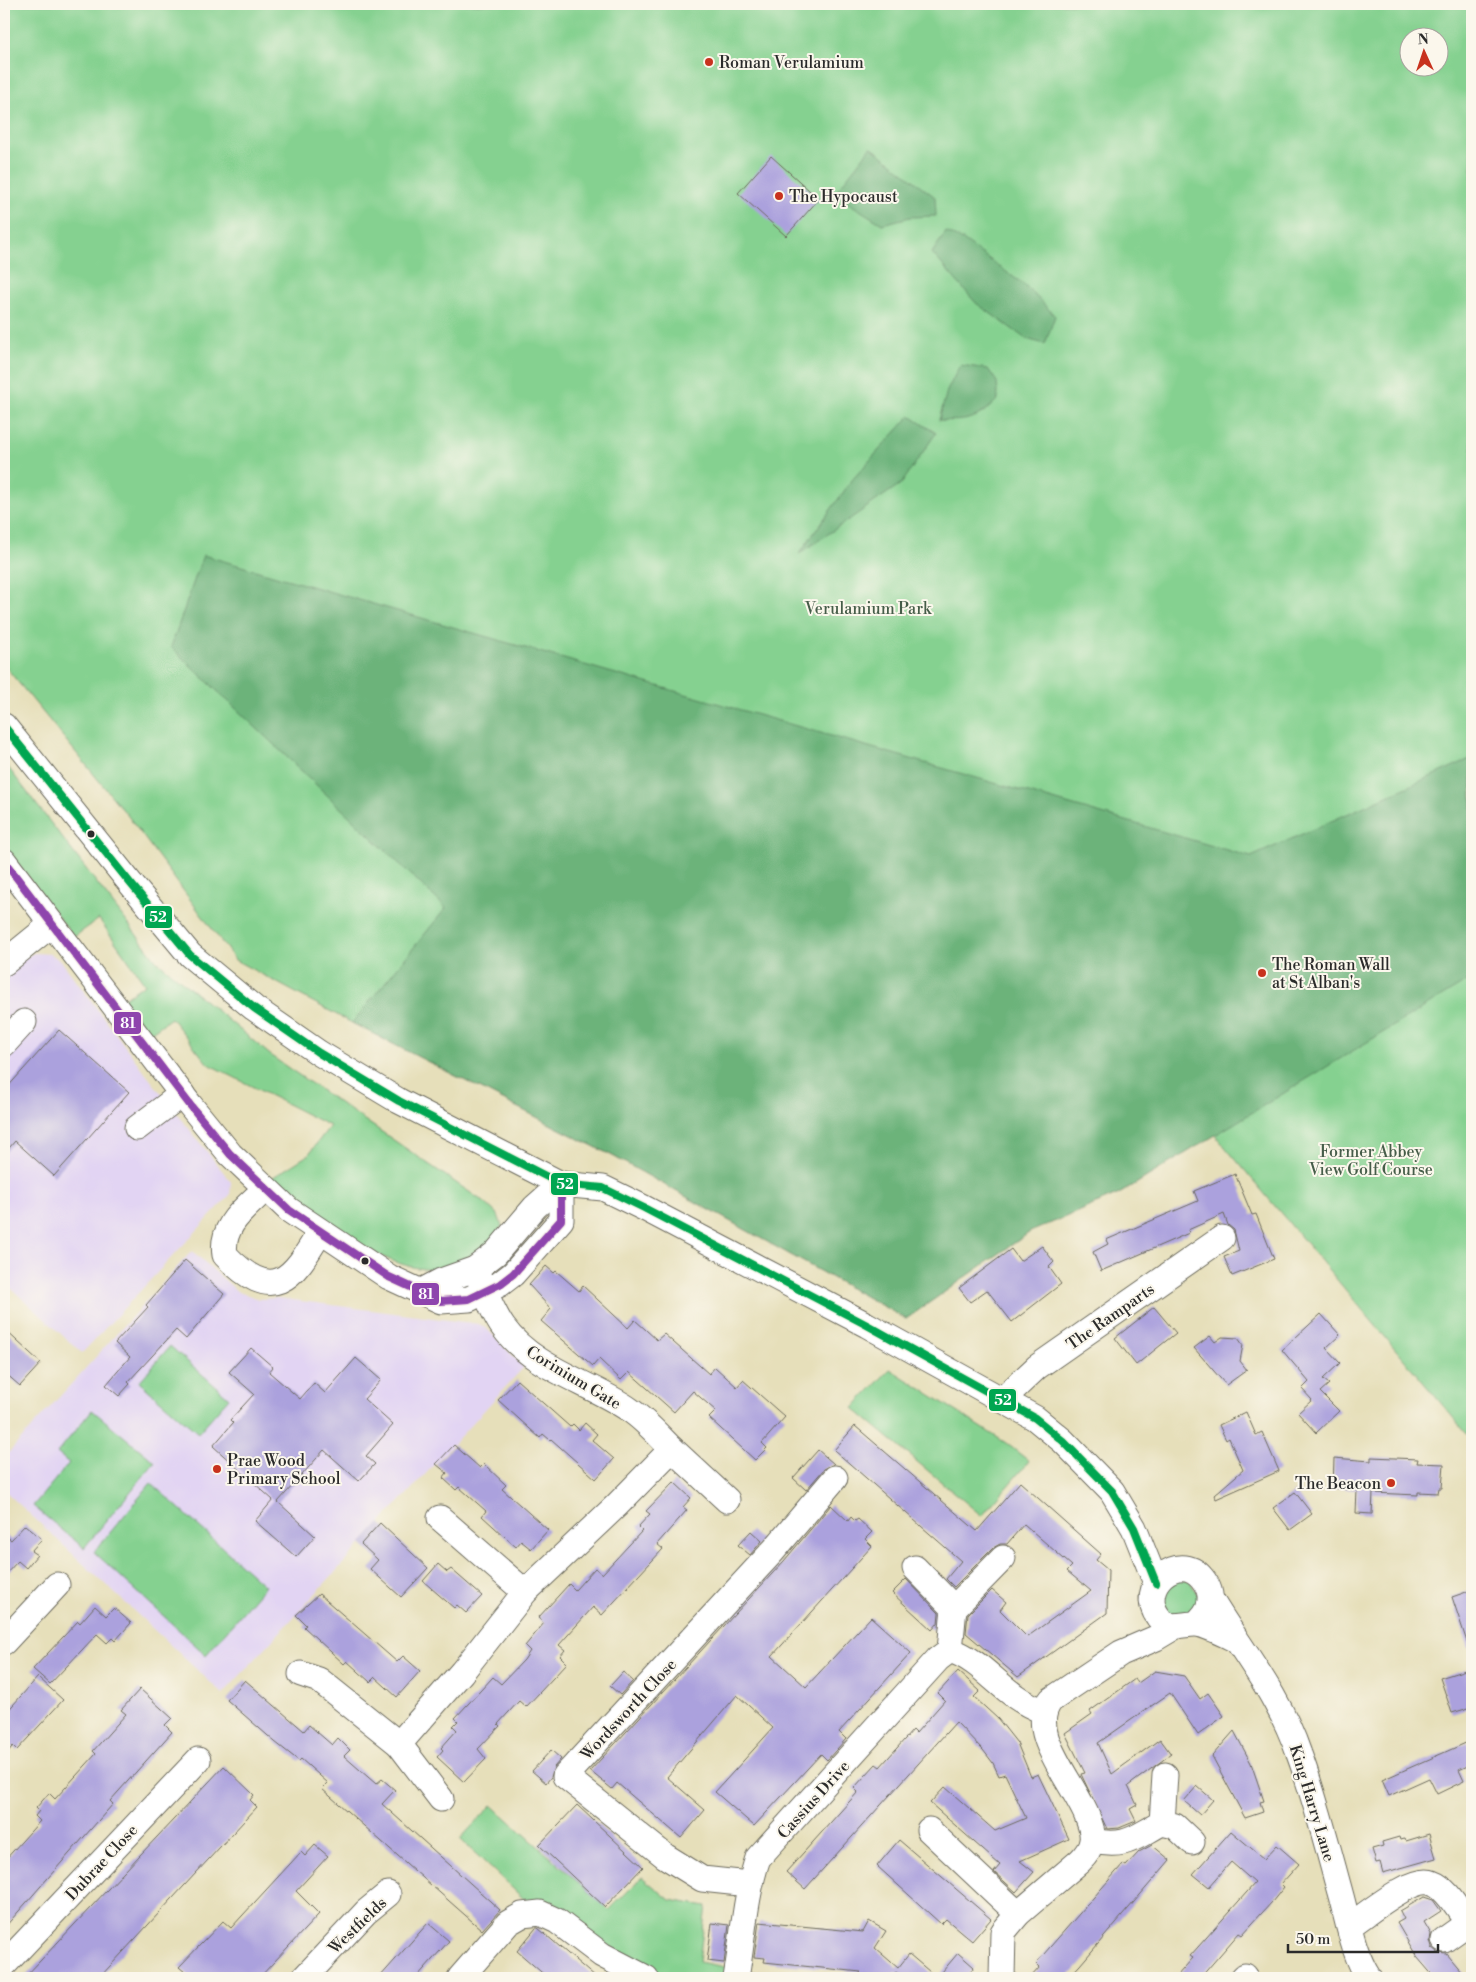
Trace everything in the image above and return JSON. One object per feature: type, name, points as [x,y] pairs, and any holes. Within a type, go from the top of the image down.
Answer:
[{"type":"street","points":[[4,726],[190,955],[254,1008],[399,1101],[561,1184],[603,1188],[867,1325],[1003,1399],[1049,1430],[1091,1468],[1112,1491],[1134,1528],[1154,1593],[1159,1619],[1166,1624],[1185,1625],[1234,1638]]},
{"type":"street","points":[[4,861],[230,1154],[265,1189],[320,1232],[389,1277],[441,1301],[469,1299],[485,1292],[513,1274],[560,1220],[561,1184]]},
{"type":"street","points":[[4,963],[52,924]]},
{"type":"street","points":[[4,1044],[24,1022]]},
{"type":"street","points":[[137,1128],[182,1094]]},
{"type":"street","points":[[422,1291],[441,1281],[475,1269],[496,1253],[535,1207],[561,1184]]},
{"type":"street","points":[[265,1189],[229,1225],[226,1234],[224,1245],[226,1255],[239,1269],[263,1282],[272,1283],[289,1277],[304,1260],[320,1232]]},
{"type":"street","name":"The Ramparts","points":[[1003,1399],[1037,1367],[1222,1238]]},
{"type":"street","name":"Corinium Gate","points":[[475,1269],[504,1328],[529,1352],[629,1409],[645,1421],[727,1500]]},
{"type":"street","points":[[399,1744],[462,1672],[525,1592],[616,1506],[672,1448]]},
{"type":"street","name":"Wordsworth Close","points":[[749,1884],[702,1879],[665,1856],[566,1776],[773,1551],[835,1478]]},
{"type":"street","points":[[440,1518],[525,1592]]},
{"type":"street","points":[[1002,1978],[1003,1932],[1018,1914],[1087,1854],[1092,1841],[1089,1823],[1044,1733],[1044,1711],[1051,1700],[1121,1652],[1203,1618],[1211,1600],[1204,1579],[1197,1572],[1184,1568],[1134,1528]]},
{"type":"street","points":[[1003,1558],[954,1608],[950,1650],[963,1654],[1007,1692],[1027,1705],[1044,1711]]},
{"type":"street","points":[[915,1568],[954,1608]]},
{"type":"street","points":[[1121,1652],[1168,1571],[1184,1568]]},
{"type":"street","points":[[4,1642],[57,1586]]},
{"type":"street","name":"King Harry Lane","points":[[1211,1600],[1234,1638],[1273,1693],[1298,1751],[1349,1926],[1369,1978]]},
{"type":"street","name":"Cassius Drive","points":[[736,1978],[748,1907],[749,1884],[758,1858],[938,1659],[950,1650]]},
{"type":"street","points":[[301,1674],[319,1680],[399,1744],[441,1799]]},
{"type":"street","name":"Dubrae Close","points":[[4,1965],[198,1760]]},
{"type":"street","points":[[1162,1823],[1165,1775]]},
{"type":"street","points":[[1092,1841],[1111,1845],[1124,1843],[1162,1823],[1174,1826],[1192,1842]]},
{"type":"street","points":[[929,1830],[1018,1914]]},
{"type":"street","points":[[1349,1926],[1389,1898],[1424,1881],[1434,1883],[1446,1894],[1468,1923],[1444,1940]]},
{"type":"street","name":"Westfields","points":[[304,1978],[366,1912],[388,1894]]},
{"type":"street","points":[[460,1978],[508,1923],[515,1918],[532,1913],[548,1916],[602,1955],[646,1978]]},
{"type":"shaded area","points":[[34,953],[51,954],[62,962],[145,1073],[231,1182],[230,1195],[82,1353],[4,1282],[4,979],[22,959]]},
{"type":"shaded area","name":"Prae Wood Primary School","points":[[192,1251],[238,1292],[260,1299],[277,1298],[479,1324],[487,1329],[524,1367],[223,1694],[4,1490],[4,1458]]},
{"type":"green space","name":"Verulamium Park","points":[[4,4],[1472,4],[1472,1440],[1215,1135],[1119,1194],[1030,1232],[906,1319],[611,1155],[352,1023],[235,960],[128,816],[4,665]]},
{"type":"green space","points":[[871,147],[935,197],[936,216],[910,217],[882,224],[834,194]]},
{"type":"green space","points":[[946,232],[963,240],[1027,287],[1055,316],[1045,344],[1026,339],[976,303],[932,253]]},
{"type":"green space","points":[[960,365],[988,369],[997,382],[998,399],[984,411],[971,418],[957,421],[939,420],[947,391]]},
{"type":"green space","points":[[910,416],[936,433],[902,483],[799,554],[852,480]]},
{"type":"green space","points":[[203,555],[1251,857],[1472,758],[1472,978],[1119,1194],[1030,1232],[906,1319],[611,1155],[352,1023],[446,908],[171,647]]},
{"type":"green space","points":[[4,762],[156,960],[274,1058],[484,1202],[498,1215],[502,1226],[481,1254],[472,1260],[446,1269],[419,1268],[392,1261],[365,1248],[339,1231],[270,1179],[308,1155],[330,1126],[208,1064],[171,1018],[149,1034],[123,999],[145,984],[99,919],[74,937],[4,846]]},
{"type":"green space","points":[[170,1346],[229,1398],[198,1433],[139,1382]]},
{"type":"green space","points":[[890,1369],[1006,1443],[1029,1461],[982,1516],[853,1408]]},
{"type":"green space","points":[[92,1410],[155,1462],[84,1548],[33,1506],[69,1463],[57,1453]]},
{"type":"green space","points":[[151,1483],[265,1586],[206,1655],[94,1552]]},
{"type":"green space","points":[[1183,1579],[1190,1581],[1201,1601],[1187,1619],[1165,1613],[1163,1590],[1168,1584]]},
{"type":"green space","points":[[492,1805],[609,1910],[642,1877],[670,1900],[706,1906],[699,1962],[731,1968],[730,1978],[670,1978],[528,1903],[460,1839]]},
{"type":"green space","points":[[748,1971],[819,1978],[747,1978]]},
{"type":"building","name":"The Hypocaust","points":[[771,156],[819,199],[786,236],[738,193]]},
{"type":"building","points":[[59,1030],[129,1092],[54,1176],[15,1141],[4,1154],[4,1091]]},
{"type":"building","points":[[1235,1174],[1252,1215],[1256,1214],[1274,1259],[1232,1276],[1224,1257],[1239,1251],[1234,1230],[1228,1225],[1224,1214],[1188,1230],[1189,1233],[1101,1271],[1093,1252],[1108,1244],[1106,1240],[1198,1201],[1194,1191]]},
{"type":"building","points":[[1042,1246],[1054,1262],[1049,1267],[1061,1284],[1012,1322],[987,1290],[970,1302],[959,1288],[1011,1249],[1020,1261]]},
{"type":"building","points":[[185,1260],[224,1294],[186,1339],[176,1330],[128,1382],[130,1384],[119,1396],[106,1385],[130,1357],[115,1343],[148,1307],[146,1305]]},
{"type":"building","points":[[546,1266],[554,1273],[556,1271],[579,1291],[583,1286],[628,1328],[635,1320],[657,1340],[664,1334],[709,1374],[715,1367],[737,1387],[743,1380],[785,1417],[762,1443],[767,1448],[755,1460],[709,1418],[716,1411],[693,1391],[674,1412],[629,1372],[621,1380],[599,1359],[593,1366],[541,1321],[551,1309],[529,1285]]},
{"type":"building","points":[[1154,1307],[1176,1333],[1136,1365],[1115,1338]]},
{"type":"building","points":[[1321,1314],[1340,1335],[1326,1348],[1340,1363],[1323,1379],[1329,1384],[1320,1392],[1339,1411],[1316,1433],[1298,1413],[1312,1400],[1302,1389],[1309,1382],[1282,1350]]},
{"type":"building","points":[[4,1329],[41,1363],[20,1386],[4,1372]]},
{"type":"building","points":[[1210,1336],[1215,1342],[1222,1337],[1238,1338],[1243,1345],[1240,1361],[1247,1370],[1226,1385],[1194,1348]]},
{"type":"building","points":[[251,1348],[273,1367],[269,1372],[300,1399],[314,1383],[325,1393],[356,1358],[381,1380],[364,1399],[393,1425],[366,1456],[375,1464],[359,1481],[324,1450],[278,1502],[315,1536],[296,1557],[255,1521],[273,1500],[213,1446],[233,1423],[230,1420],[254,1394],[229,1372]]},
{"type":"building","points":[[517,1380],[570,1427],[573,1424],[579,1430],[585,1423],[597,1434],[592,1440],[614,1459],[596,1479],[551,1439],[543,1434],[540,1438],[498,1400]]},
{"type":"building","points":[[1246,1412],[1256,1435],[1262,1432],[1279,1471],[1216,1499],[1214,1495],[1243,1470],[1229,1438],[1226,1440],[1219,1425]]},
{"type":"building","points":[[855,1426],[977,1531],[1020,1482],[1101,1554],[1096,1560],[1108,1570],[1107,1613],[1018,1677],[966,1633],[968,1614],[992,1590],[1006,1602],[1000,1610],[1027,1637],[1091,1591],[1067,1571],[1072,1566],[1024,1524],[1007,1544],[1000,1544],[993,1548],[954,1587],[946,1579],[961,1561],[834,1450]]},
{"type":"building","points":[[454,1445],[480,1468],[484,1464],[506,1485],[502,1489],[548,1530],[531,1549],[521,1541],[516,1547],[482,1516],[486,1511],[459,1487],[456,1490],[443,1478],[447,1473],[436,1464]]},
{"type":"building","points":[[818,1450],[834,1464],[824,1469],[806,1490],[793,1478]]},
{"type":"building","name":"The Beacon","points":[[1371,1457],[1418,1459],[1417,1463],[1444,1464],[1442,1488],[1439,1488],[1438,1493],[1418,1492],[1418,1495],[1373,1493],[1372,1514],[1356,1513],[1357,1490],[1333,1488],[1334,1458],[1371,1461]]},
{"type":"building","points":[[674,1482],[691,1498],[683,1507],[687,1510],[657,1544],[663,1549],[602,1615],[593,1607],[559,1645],[565,1650],[560,1656],[567,1663],[526,1707],[519,1701],[498,1724],[500,1726],[478,1749],[486,1759],[464,1782],[437,1757],[443,1750],[441,1748],[457,1730],[453,1726],[458,1721],[455,1718],[493,1677],[501,1684],[524,1660],[530,1651],[525,1646],[544,1623],[538,1618],[569,1584],[575,1590],[595,1568],[602,1574],[642,1531],[638,1527],[650,1514],[646,1511]]},
{"type":"building","points":[[1295,1492],[1312,1514],[1290,1530],[1273,1508]]},
{"type":"building","points":[[831,1505],[848,1521],[851,1517],[855,1521],[858,1519],[872,1532],[865,1539],[872,1546],[772,1656],[806,1687],[871,1617],[911,1653],[839,1732],[846,1739],[827,1760],[821,1754],[754,1826],[715,1792],[773,1728],[737,1695],[667,1777],[705,1810],[681,1838],[617,1783],[612,1789],[590,1771],[784,1561]]},
{"type":"building","points":[[380,1523],[428,1568],[401,1597],[370,1569],[378,1560],[361,1544]]},
{"type":"building","points":[[25,1525],[42,1539],[31,1551],[37,1555],[26,1568],[18,1561],[4,1576],[4,1534],[11,1540]]},
{"type":"building","points":[[751,1531],[762,1541],[750,1555],[738,1545]]},
{"type":"building","points":[[438,1564],[447,1572],[451,1569],[482,1596],[466,1613],[457,1605],[454,1608],[423,1581]]},
{"type":"building","points":[[906,1579],[939,1613],[938,1623],[932,1630],[892,1593]]},
{"type":"building","points":[[1472,1590],[1472,1648],[1469,1648],[1452,1597]]},
{"type":"building","points":[[319,1594],[397,1662],[403,1656],[420,1671],[397,1697],[375,1677],[370,1682],[347,1661],[344,1664],[304,1627],[306,1625],[296,1615]]},
{"type":"building","points":[[95,1606],[106,1616],[114,1608],[131,1623],[115,1641],[112,1638],[107,1643],[97,1634],[50,1684],[33,1669],[78,1621],[80,1623]]},
{"type":"building","points":[[1472,1668],[1472,1707],[1452,1713],[1440,1678]]},
{"type":"building","points":[[958,1671],[980,1691],[974,1697],[998,1719],[1017,1743],[1031,1777],[1038,1774],[1069,1839],[1020,1861],[1034,1872],[1016,1892],[994,1872],[1000,1865],[930,1803],[945,1787],[995,1831],[1026,1818],[1005,1774],[999,1776],[993,1763],[983,1750],[956,1722],[805,1889],[786,1872],[858,1792],[854,1788],[876,1764],[880,1767],[913,1730],[916,1733],[945,1700],[938,1693]]},
{"type":"building","points":[[1155,1671],[1184,1676],[1200,1699],[1208,1693],[1224,1716],[1198,1735],[1170,1693],[1098,1743],[1112,1774],[1160,1739],[1171,1754],[1128,1786],[1137,1805],[1130,1809],[1136,1821],[1119,1828],[1107,1829],[1081,1774],[1085,1773],[1065,1733],[1092,1714],[1090,1711],[1135,1679],[1138,1683]]},
{"type":"building","points":[[623,1672],[633,1681],[620,1695],[610,1686]]},
{"type":"building","points":[[38,1677],[63,1700],[17,1750],[13,1746],[4,1756],[4,1715]]},
{"type":"building","points":[[245,1680],[304,1731],[309,1725],[332,1745],[338,1738],[350,1750],[344,1756],[376,1784],[382,1779],[395,1790],[382,1804],[500,1910],[482,1930],[322,1789],[328,1783],[301,1759],[299,1761],[275,1742],[227,1700]]},
{"type":"building","points":[[140,1689],[172,1718],[165,1725],[172,1732],[110,1801],[113,1804],[4,1928],[4,1861],[40,1821],[35,1816],[39,1811],[36,1808],[49,1793],[55,1799],[96,1754],[93,1751],[126,1714],[121,1710]]},
{"type":"building","points":[[1234,1731],[1251,1763],[1264,1801],[1260,1802],[1263,1812],[1245,1818],[1212,1756]]},
{"type":"building","points":[[1468,1742],[1472,1751],[1472,1764],[1459,1770],[1464,1781],[1437,1794],[1429,1778],[1389,1796],[1382,1780]]},
{"type":"building","points":[[551,1750],[561,1759],[554,1767],[551,1777],[546,1783],[532,1771]]},
{"type":"building","points":[[224,1766],[254,1795],[250,1800],[257,1807],[99,1978],[24,1978]]},
{"type":"building","points":[[1197,1786],[1213,1800],[1200,1815],[1184,1801]]},
{"type":"building","points":[[577,1805],[643,1867],[605,1907],[539,1845]]},
{"type":"building","points":[[1231,1831],[1264,1859],[1277,1845],[1299,1864],[1281,1884],[1284,1887],[1272,1902],[1242,1935],[1239,1933],[1200,1978],[1175,1978],[1193,1958],[1190,1956],[1255,1883],[1231,1862],[1209,1887],[1193,1874]]},
{"type":"building","points":[[1429,1834],[1436,1858],[1383,1873],[1380,1862],[1376,1863],[1372,1849],[1383,1846],[1382,1842],[1399,1837],[1400,1840],[1405,1839],[1406,1841]]},
{"type":"building","points":[[899,1840],[991,1919],[972,1941],[946,1919],[941,1924],[877,1866]]},
{"type":"building","points":[[315,1845],[328,1856],[296,1891],[319,1914],[259,1978],[192,1978],[179,1967],[223,1921],[231,1928],[301,1852],[305,1856]]},
{"type":"building","points":[[1152,1845],[1170,1860],[1080,1965],[1068,1978],[1030,1978],[1040,1967],[1036,1963],[1123,1864],[1126,1866],[1139,1852]]},
{"type":"building","points":[[1424,1897],[1433,1900],[1441,1911],[1424,1922],[1431,1934],[1432,1948],[1438,1953],[1447,1954],[1467,1978],[1435,1978],[1417,1957],[1397,1923],[1404,1919],[1400,1911]]},
{"type":"building","points":[[869,1921],[886,1931],[875,1948],[898,1968],[909,1954],[937,1978],[903,1978],[896,1972],[890,1978],[855,1978],[861,1972],[764,1962],[765,1958],[754,1957],[759,1922],[863,1932]]},
{"type":"building","points":[[428,1923],[449,1941],[416,1978],[379,1978]]},
{"type":"building","points":[[712,1923],[729,1925],[724,1963],[707,1961]]},
{"type":"building","points":[[536,1928],[596,1978],[548,1978],[517,1951]]},
{"type":"building","points":[[958,1953],[974,1967],[965,1978],[937,1978]]},
{"type":"transit line","name":"52","points":[[4,726],[190,955],[254,1008],[319,1053],[399,1101],[561,1184],[603,1188],[644,1208],[867,1325],[1035,1418],[1063,1441],[1112,1491],[1134,1528],[1156,1583]]},
{"type":"transit line","name":"81","points":[[4,861],[190,1105],[230,1154],[289,1210],[389,1277],[441,1301],[469,1299],[500,1284],[513,1274],[561,1220],[561,1184]]},
{"type":"place","name":"Roman Verulamium","points":[[709,62]]},
{"type":"place","name":"The Hypocaust","points":[[779,196]]},
{"type":"place","name":"The Roman Wall at St Alban's","points":[[1262,973]]},
{"type":"place","name":"Prae Wood Primary School","points":[[217,1469]]},
{"type":"place","name":"The Beacon","points":[[1391,1483]]},
{"type":"park label","name":"Former Abbey View Golf Course","points":[[1371,1160]]}]
